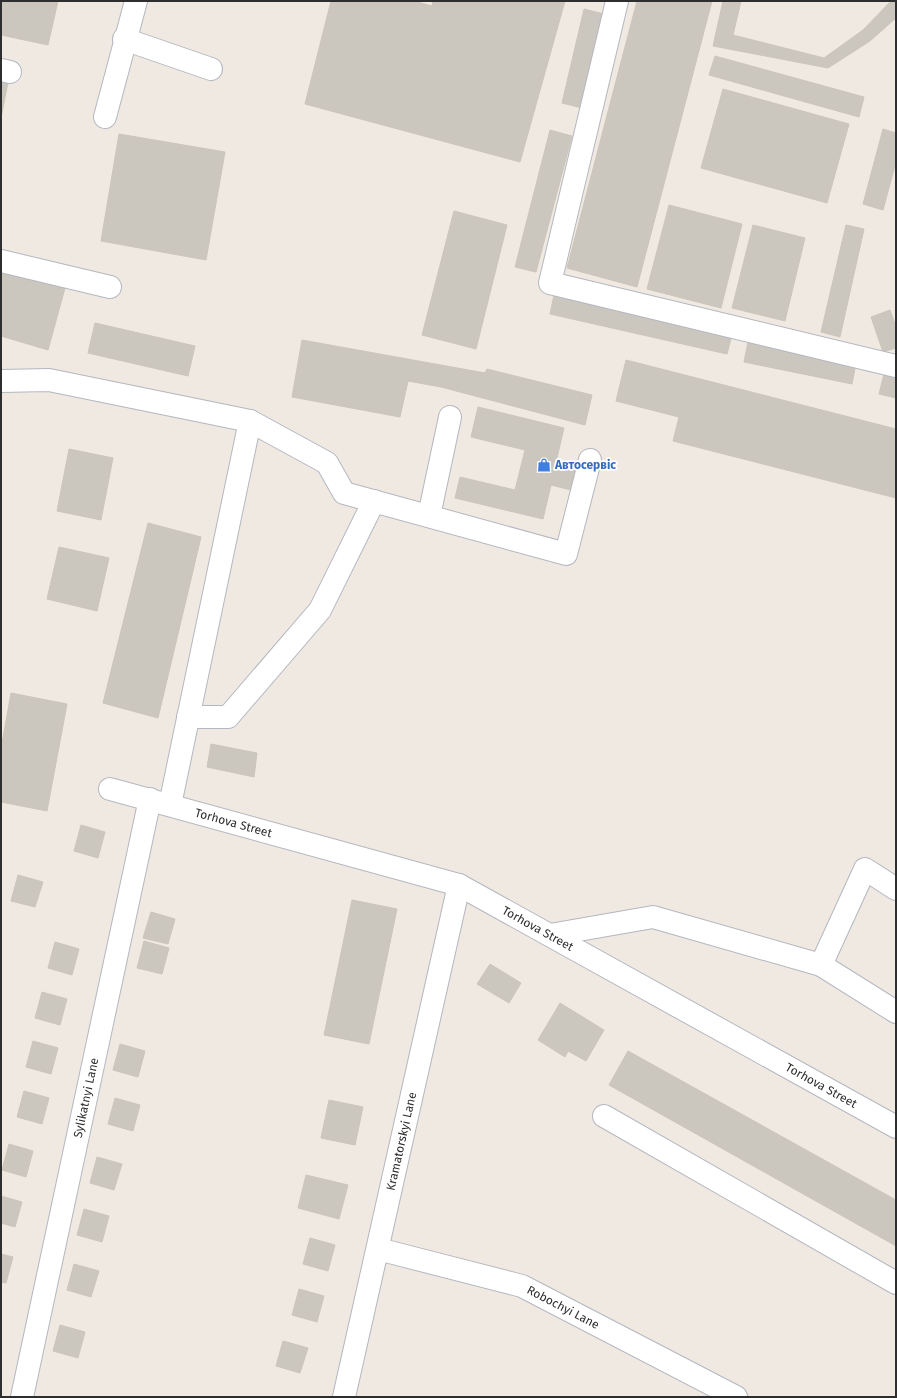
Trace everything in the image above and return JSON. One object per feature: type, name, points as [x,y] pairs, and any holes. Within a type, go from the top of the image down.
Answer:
[{"type":"street","points":[[105,117],[124,39],[136,1]]},
{"type":"street","points":[[617,1],[550,283],[896,366]]},
{"type":"street","points":[[124,39],[211,68]]},
{"type":"street","points":[[1,261],[110,287]]},
{"type":"street","points":[[1,381],[49,380],[250,421],[327,463],[344,493],[566,554],[590,460]]},
{"type":"street","points":[[429,516],[450,417]]},
{"type":"street","name":"Sylikatnyi Lane","points":[[22,1397],[160,802],[188,717],[250,421]]},
{"type":"street","points":[[188,717],[228,717],[320,610],[374,502]]},
{"type":"street","name":"Torhova Street","points":[[110,789],[459,885],[896,1127]]},
{"type":"street","points":[[821,965],[865,869],[896,889]]},
{"type":"street","name":"Kramatorskyi Lane","points":[[344,1397],[459,885]]},
{"type":"street","points":[[550,935],[653,917],[821,965],[896,1012]]},
{"type":"street","points":[[604,1116],[896,1283]]},
{"type":"street","name":"Robochyi Lane","points":[[378,1249],[522,1286],[736,1397]]},
{"type":"building","points":[[1,1],[58,1],[48,45],[1,35]]},
{"type":"building","points":[[331,1],[414,1],[432,6],[433,1],[565,1],[520,162],[305,104]]},
{"type":"building","points":[[637,1],[712,1],[637,287],[567,268]]},
{"type":"building","points":[[723,1],[741,1],[733,35],[824,58],[863,30],[891,1],[896,1],[896,18],[870,41],[828,68],[713,46]]},
{"type":"building","points":[[584,9],[604,14],[582,108],[562,103]]},
{"type":"building","points":[[715,56],[864,97],[859,117],[709,75]]},
{"type":"building","points":[[1,81],[8,82],[1,118]]},
{"type":"building","points":[[723,89],[849,124],[827,203],[701,168]]},
{"type":"building","points":[[883,129],[896,133],[896,162],[883,210],[863,204]]},
{"type":"building","points":[[550,130],[572,136],[536,272],[515,267]]},
{"type":"building","points":[[119,134],[225,152],[206,260],[101,241]]},
{"type":"building","points":[[669,205],[742,224],[721,308],[647,289]]},
{"type":"building","points":[[454,211],[507,225],[476,349],[422,335]]},
{"type":"building","points":[[753,225],[805,238],[785,321],[732,308]]},
{"type":"building","points":[[846,225],[864,229],[840,337],[821,332]]},
{"type":"building","points":[[1,270],[65,288],[48,350],[1,336]]},
{"type":"building","points":[[554,295],[732,335],[727,354],[550,314]]},
{"type":"building","points":[[890,310],[896,327],[896,348],[883,352],[871,317]]},
{"type":"building","points":[[95,323],[195,346],[188,376],[88,353]]},
{"type":"building","points":[[302,340],[485,373],[487,369],[592,395],[585,425],[441,387],[408,381],[400,417],[292,397]]},
{"type":"building","points":[[748,342],[856,363],[852,384],[744,362]]},
{"type":"building","points":[[626,360],[896,429],[896,498],[673,441],[679,417],[616,401]]},
{"type":"building","points":[[884,374],[896,377],[896,398],[879,394]]},
{"type":"building","name":"Автосервіс","points":[[478,407],[564,428],[556,462],[576,467],[571,490],[551,485],[543,519],[455,498],[460,477],[515,490],[525,450],[471,437]]},
{"type":"building","points":[[69,449],[113,458],[101,520],[57,511]]},
{"type":"building","points":[[148,523],[201,537],[158,718],[103,703]]},
{"type":"building","points":[[59,547],[109,558],[97,611],[47,599]]},
{"type":"building","points":[[11,693],[67,704],[47,811],[1,802],[1,749]]},
{"type":"building","points":[[211,744],[257,753],[254,777],[207,767]]},
{"type":"building","points":[[81,825],[105,832],[98,858],[74,851]]},
{"type":"building","points":[[18,875],[43,882],[35,907],[11,901]]},
{"type":"building","points":[[352,900],[397,909],[369,1044],[324,1035]]},
{"type":"building","points":[[151,912],[175,919],[168,944],[143,938]]},
{"type":"building","points":[[144,941],[169,948],[162,974],[137,968]]},
{"type":"building","points":[[55,942],[79,949],[72,975],[48,968]]},
{"type":"building","points":[[490,964],[521,983],[509,1003],[477,984]]},
{"type":"building","points":[[42,992],[67,999],[60,1025],[35,1018]]},
{"type":"building","points":[[560,1003],[604,1030],[586,1061],[568,1051],[565,1057],[538,1040]]},
{"type":"building","points":[[33,1041],[58,1048],[51,1074],[26,1067]]},
{"type":"building","points":[[120,1044],[145,1051],[138,1077],[113,1070]]},
{"type":"building","points":[[628,1051],[896,1200],[896,1246],[609,1085]]},
{"type":"building","points":[[24,1091],[49,1098],[42,1124],[17,1117]]},
{"type":"building","points":[[115,1098],[140,1105],[133,1131],[108,1124]]},
{"type":"building","points":[[329,1100],[363,1107],[355,1145],[321,1138]]},
{"type":"building","points":[[9,1144],[33,1151],[26,1177],[2,1170]]},
{"type":"building","points":[[97,1157],[122,1164],[114,1190],[90,1183]]},
{"type":"building","points":[[306,1175],[348,1185],[339,1219],[298,1208]]},
{"type":"building","points":[[1,1196],[22,1202],[15,1227],[1,1223]]},
{"type":"building","points":[[84,1209],[109,1216],[102,1242],[77,1235]]},
{"type":"building","points":[[310,1238],[335,1245],[328,1271],[303,1264]]},
{"type":"building","points":[[1,1254],[13,1257],[6,1283],[1,1282]]},
{"type":"building","points":[[74,1264],[99,1271],[91,1297],[67,1290]]},
{"type":"building","points":[[299,1289],[324,1296],[317,1322],[292,1315]]},
{"type":"building","points":[[60,1325],[85,1332],[78,1358],[53,1351]]},
{"type":"building","points":[[283,1341],[308,1348],[300,1373],[276,1366]]},
{"type":"place","name":"Автосервіс","points":[[544,465]]}]
